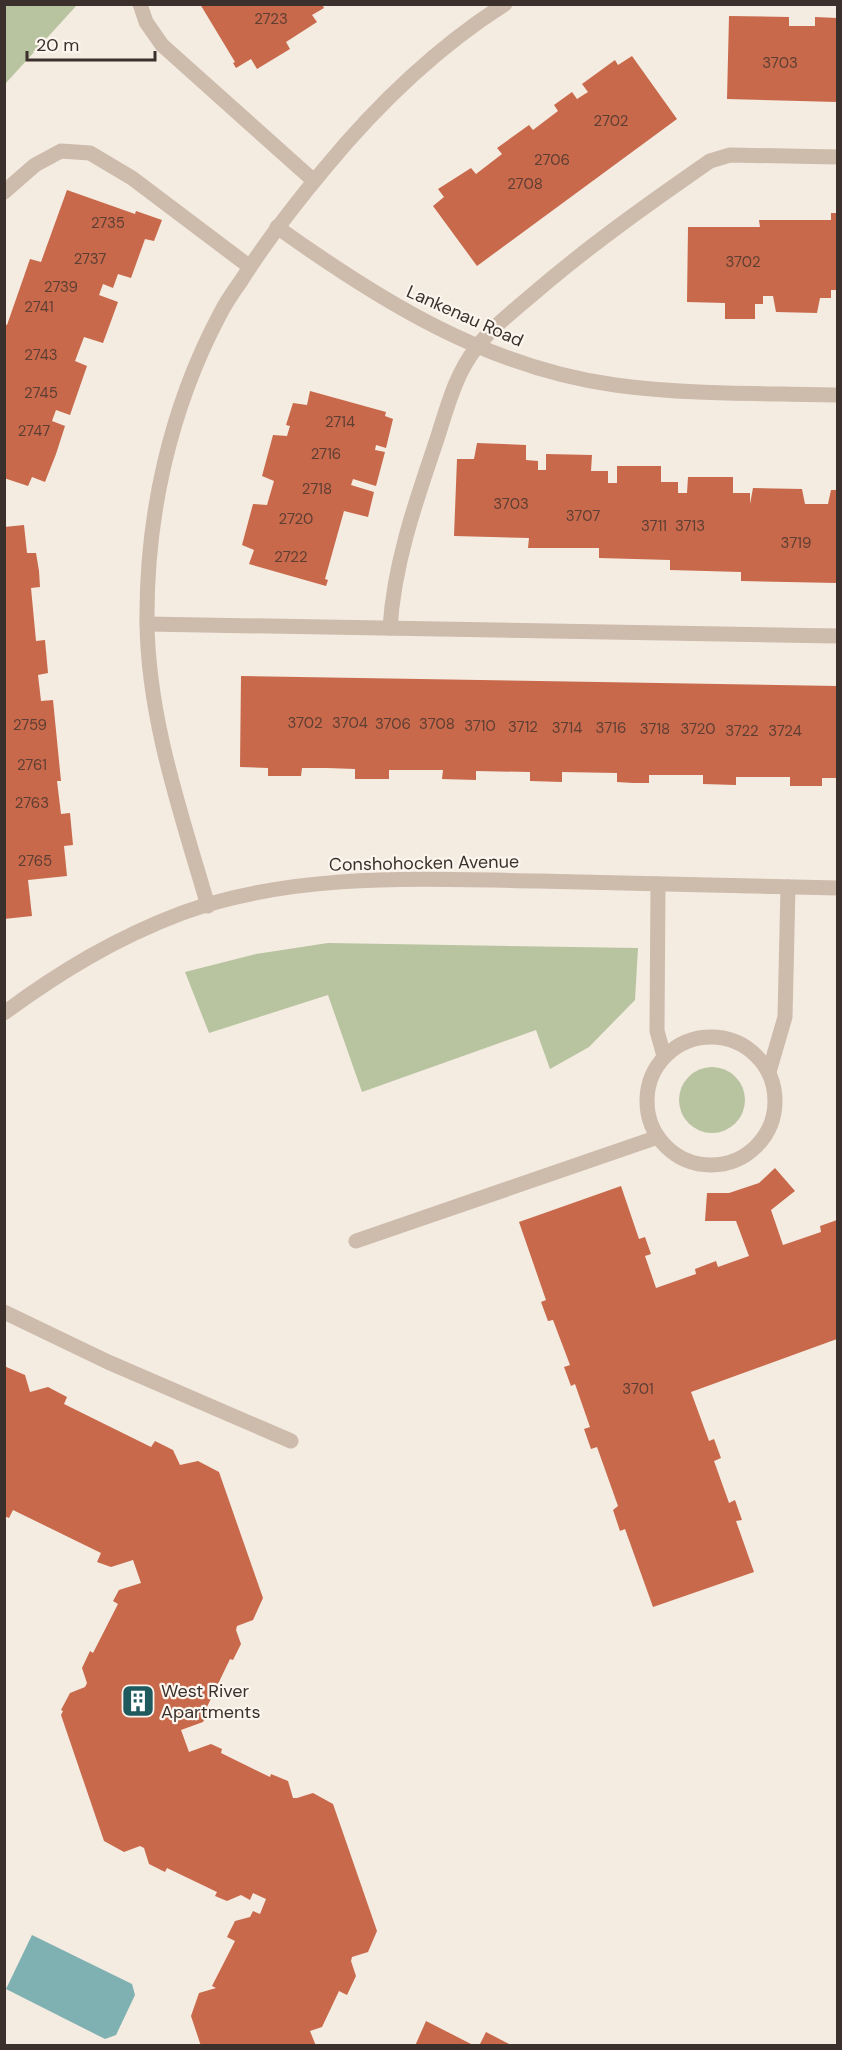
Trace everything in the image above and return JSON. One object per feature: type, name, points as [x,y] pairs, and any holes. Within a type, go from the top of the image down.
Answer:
[{"type":"street","points":[[140,4],[146,22],[162,45],[314,181]]},
{"type":"street","points":[[208,906],[158,725],[147,624],[148,582],[157,495],[182,402],[199,356],[220,313],[277,227],[314,181],[378,108],[424,64],[468,28],[505,4]]},
{"type":"street","points":[[4,192],[34,165],[61,151],[90,153],[132,178],[250,267]]},
{"type":"street","points":[[390,628],[392,597],[412,513],[461,369],[477,346],[513,311],[574,260],[710,161],[730,155],[837,157]]},
{"type":"street","name":"Lankenau Road","points":[[277,227],[389,302],[477,346],[522,363],[613,385],[661,390],[837,395]]},
{"type":"street","points":[[147,624],[837,636]]},
{"type":"street","name":"Conshohocken Avenue","points":[[5,1012],[78,961],[184,913],[239,897],[301,886],[394,879],[837,888]]},
{"type":"street","points":[[658,884],[657,1031],[664,1056]]},
{"type":"street","points":[[769,1072],[785,1017],[788,887]]},
{"type":"street","points":[[703,1037],[725,1038],[746,1046],[762,1060],[769,1072],[777,1099],[774,1119],[765,1138],[750,1153],[732,1163],[711,1166],[691,1162],[672,1152],[658,1137],[648,1117],[647,1096],[652,1075],[664,1056],[682,1043],[703,1037]]},
{"type":"street","points":[[356,1241],[658,1137]]},
{"type":"street","points":[[4,1312],[108,1362],[291,1441]]},
{"type":"green space","points":[[4,5],[77,5],[5,84]]},
{"type":"green space","points":[[328,943],[638,948],[635,1000],[589,1047],[550,1069],[536,1030],[362,1092],[328,995],[209,1033],[185,972],[256,954]]},
{"type":"green space","points":[[712,1067],[725,1070],[735,1077],[742,1087],[745,1100],[742,1113],[735,1123],[725,1130],[712,1133],[699,1130],[689,1123],[682,1113],[679,1100],[682,1087],[689,1077],[699,1070]]},
{"type":"water","points":[[32,1935],[132,1984],[135,1995],[116,2035],[105,2039],[6,1989]]},
{"type":"building","points":[[200,4],[322,4],[324,8],[312,15],[317,22],[286,42],[290,49],[257,69],[251,59],[236,68],[233,63],[235,62]]},
{"type":"building","points":[[729,16],[789,17],[789,26],[815,26],[815,17],[837,18],[837,102],[727,99]]},
{"type":"building","points":[[632,56],[677,119],[477,266],[433,206],[444,197],[438,189],[471,168],[476,174],[502,154],[497,148],[529,125],[533,130],[558,111],[554,105],[572,92],[577,99],[588,92],[582,84],[615,60],[618,65]]},
{"type":"building","points":[[67,190],[135,214],[136,211],[162,220],[154,241],[145,239],[131,278],[118,274],[113,288],[103,284],[99,295],[118,302],[103,343],[84,337],[75,361],[87,366],[70,415],[56,410],[52,421],[65,426],[56,454],[45,482],[32,477],[28,486],[4,478],[4,324],[7,325],[30,259],[41,262]]},
{"type":"building","points":[[831,213],[837,213],[837,290],[831,290],[831,298],[820,298],[817,313],[776,312],[773,296],[763,296],[763,304],[755,304],[755,319],[725,319],[725,303],[687,302],[688,227],[760,227],[759,220],[831,220]]},
{"type":"building","points":[[310,391],[386,412],[385,416],[393,419],[386,448],[376,445],[375,450],[385,452],[376,486],[353,479],[351,485],[374,492],[368,517],[344,511],[325,579],[328,580],[326,586],[249,564],[254,550],[242,545],[253,504],[267,505],[274,481],[262,476],[273,435],[287,436],[290,426],[286,425],[293,403],[307,405]]},
{"type":"building","points":[[477,443],[526,445],[526,460],[538,461],[538,470],[546,470],[546,454],[592,455],[591,471],[608,471],[608,483],[617,483],[617,466],[661,466],[661,482],[678,482],[678,493],[687,493],[688,477],[733,477],[733,493],[750,493],[750,504],[753,488],[802,489],[805,504],[828,504],[831,490],[837,490],[837,583],[741,581],[741,572],[670,570],[670,560],[599,558],[599,548],[528,548],[529,538],[454,536],[457,459],[474,459]]},
{"type":"building","points":[[24,525],[27,553],[36,553],[39,571],[40,587],[31,588],[36,641],[45,640],[48,673],[38,675],[41,701],[53,700],[61,781],[57,781],[61,814],[70,813],[73,845],[64,846],[67,876],[28,880],[32,916],[4,919],[4,527]]},
{"type":"building","points":[[241,676],[837,686],[837,778],[822,778],[822,786],[790,786],[790,777],[736,777],[736,785],[703,784],[703,775],[649,775],[649,783],[633,783],[617,782],[617,773],[562,772],[562,782],[530,781],[530,772],[476,771],[476,780],[442,779],[443,770],[389,770],[389,779],[355,779],[355,769],[327,768],[302,768],[301,776],[268,776],[268,768],[240,767]]},
{"type":"building","points":[[775,1168],[795,1191],[771,1210],[783,1245],[821,1232],[820,1226],[837,1220],[837,1339],[691,1392],[709,1441],[714,1439],[721,1458],[714,1461],[729,1503],[735,1500],[742,1520],[736,1521],[754,1572],[653,1607],[625,1529],[620,1531],[613,1510],[618,1506],[597,1447],[591,1449],[584,1429],[590,1427],[575,1384],[571,1386],[564,1367],[570,1365],[553,1320],[548,1321],[541,1302],[546,1300],[519,1222],[621,1186],[639,1239],[645,1237],[651,1254],[645,1256],[656,1288],[696,1274],[695,1269],[716,1261],[718,1267],[749,1256],[736,1221],[705,1221],[707,1193],[729,1193],[759,1183]]},
{"type":"building","name":"West River Apartments","points":[[4,1366],[25,1375],[30,1392],[48,1387],[67,1397],[64,1404],[151,1447],[155,1441],[173,1450],[180,1465],[198,1461],[219,1472],[263,1598],[253,1620],[237,1626],[236,1630],[241,1644],[233,1660],[230,1659],[206,1709],[209,1710],[203,1722],[181,1730],[189,1752],[211,1744],[222,1749],[221,1753],[270,1777],[271,1774],[288,1781],[293,1798],[313,1793],[333,1804],[377,1931],[368,1952],[352,1957],[351,1961],[356,1976],[347,1995],[339,1991],[322,2027],[310,2031],[316,2046],[201,2046],[191,2016],[199,1993],[216,1988],[212,1986],[235,1941],[227,1937],[235,1921],[250,1917],[253,1911],[260,1914],[266,1899],[253,1893],[250,1900],[241,1895],[227,1901],[215,1896],[217,1892],[167,1868],[165,1872],[149,1864],[144,1848],[140,1846],[124,1852],[104,1841],[61,1710],[70,1693],[85,1687],[87,1683],[82,1668],[90,1651],[93,1653],[118,1604],[113,1601],[119,1590],[141,1583],[133,1560],[111,1567],[97,1562],[101,1553],[13,1510],[9,1518],[4,1516]]},
{"type":"building","points":[[426,2021],[475,2046],[415,2046]]},
{"type":"building","points":[[486,2032],[513,2046],[479,2046]]},
{"type":"place","name":"West River Apartments","points":[[138,1701]]}]
